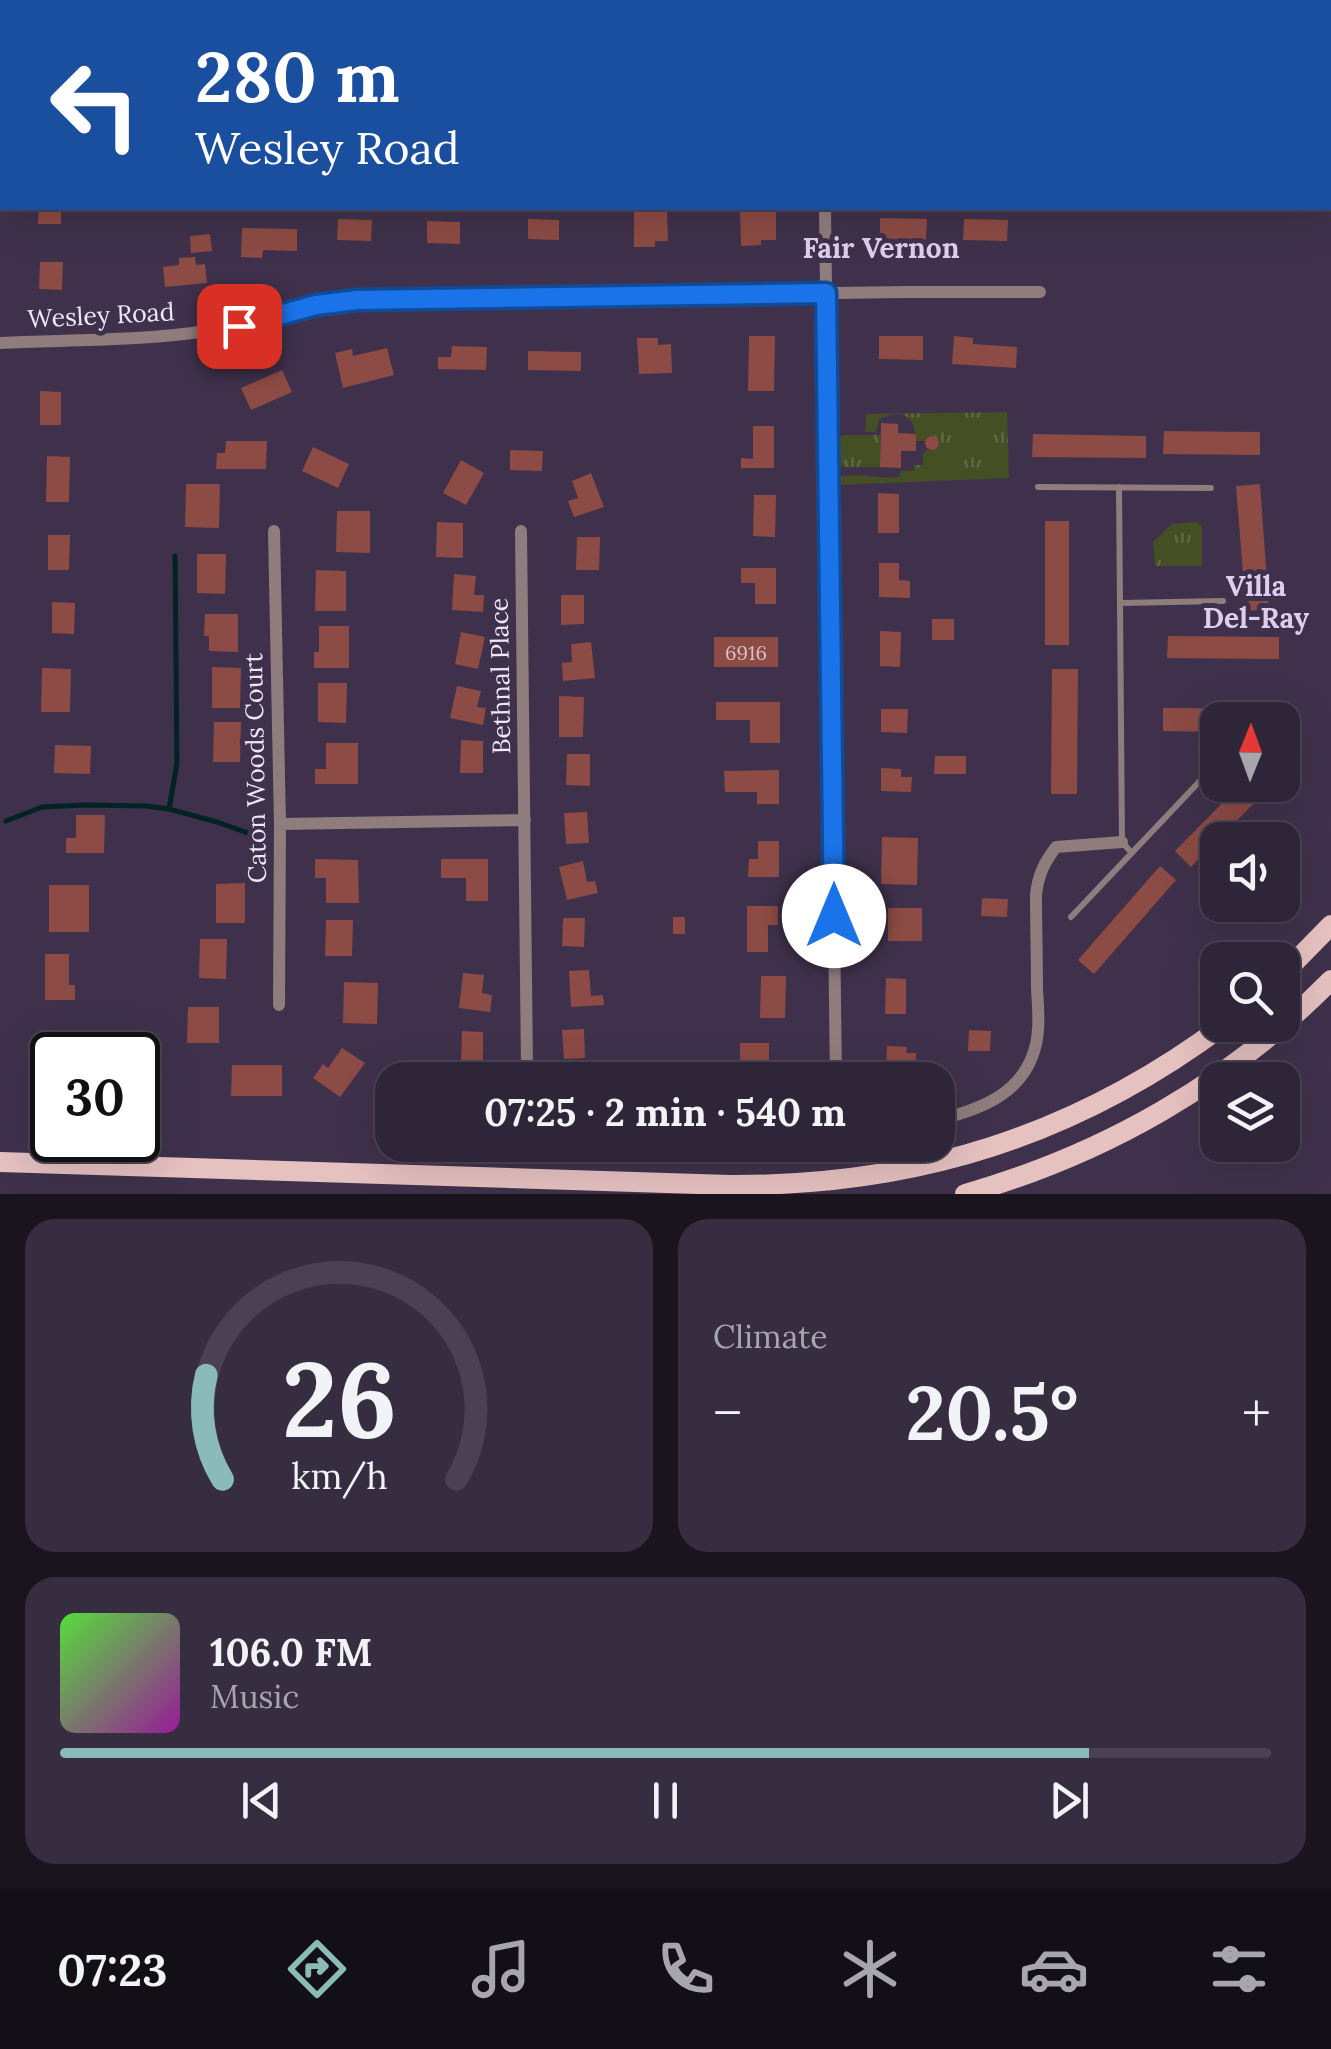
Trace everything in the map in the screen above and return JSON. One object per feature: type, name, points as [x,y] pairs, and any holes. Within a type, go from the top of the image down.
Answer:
[{"type":"main road","points":[[1300,957],[1331,925]]},
{"type":"main road","points":[[1300,1010],[1331,980]]},
{"type":"main road","points":[[1300,1010],[1331,994]]},
{"type":"main road","points":[[0,1162],[743,1185],[866,1178],[1022,1138],[1146,1079],[1200,1042]]},
{"type":"main road","points":[[965,1194],[1068,1158],[1143,1123],[1215,1079],[1261,1042]]},
{"type":"street","points":[[825,210],[836,1062]]},
{"type":"street","name":"Wesley Road","points":[[0,342],[192,333],[239,326],[316,305],[357,300],[1040,292]]},
{"type":"street","name":"Caton Woods Court","points":[[274,530],[279,1005]]},
{"type":"street","name":"Bethnal Place","points":[[521,531],[527,1062]]},
{"type":"street","points":[[280,824],[525,820]]},
{"type":"street","points":[[955,1116],[1000,1098],[1016,1084],[1033,1054],[1038,1032],[1036,895],[1044,863],[1056,847],[1126,847]]},
{"type":"lane","points":[[1119,487],[1126,847]]},
{"type":"lane","points":[[1038,488],[1211,488]]},
{"type":"lane","points":[[1121,603],[1223,601]]},
{"type":"lane","points":[[1070,917],[1126,847],[1200,779]]},
{"type":"green space","points":[[1007,412],[1009,478],[837,485],[837,477],[899,477],[901,471],[914,471],[914,465],[923,465],[923,454],[939,446],[934,436],[916,441],[913,425],[901,415],[879,419],[876,432],[865,432],[866,414]]},
{"type":"green space","points":[[844,435],[880,435],[880,467],[837,465],[837,439]]},
{"type":"green space","points":[[1196,522],[1202,526],[1202,566],[1155,566],[1153,542],[1172,524]]},
{"type":"building","points":[[39,210],[61,210],[61,224],[38,224]]},
{"type":"building","points":[[740,210],[776,210],[776,240],[741,246]]},
{"type":"building","points":[[634,212],[667,212],[668,241],[655,241],[655,247],[634,247]]},
{"type":"building","points":[[880,218],[927,219],[926,240],[880,239]]},
{"type":"building","points":[[338,219],[372,220],[371,241],[337,240]]},
{"type":"building","points":[[528,219],[559,220],[559,240],[528,239]]},
{"type":"building","points":[[964,219],[1008,220],[1007,241],[963,240]]},
{"type":"building","points":[[427,221],[460,222],[460,244],[427,243]]},
{"type":"building","points":[[242,228],[297,229],[297,251],[263,250],[262,258],[241,257]]},
{"type":"building","points":[[210,234],[212,251],[191,253],[190,236]]},
{"type":"building","points":[[195,257],[196,265],[205,264],[207,283],[165,287],[163,267],[179,265],[179,258]]},
{"type":"building","points":[[40,262],[63,262],[62,290],[39,289]]},
{"type":"building","points":[[749,336],[775,336],[774,391],[748,391]]},
{"type":"building","points":[[879,336],[923,336],[923,360],[879,359]]},
{"type":"building","points":[[954,336],[973,338],[973,344],[1017,347],[1016,368],[952,364]]},
{"type":"building","points":[[637,338],[658,338],[658,345],[671,344],[672,373],[639,374]]},
{"type":"building","points":[[452,346],[487,347],[486,370],[438,369],[438,357],[451,357]]},
{"type":"building","points":[[387,348],[394,375],[343,388],[335,353],[352,349],[353,356]]},
{"type":"building","points":[[528,351],[581,352],[581,371],[528,370]]},
{"type":"building","points":[[282,370],[292,392],[251,410],[241,388]]},
{"type":"building","points":[[40,391],[61,392],[61,425],[40,425]]},
{"type":"building","points":[[881,423],[898,424],[898,433],[916,434],[916,451],[901,451],[901,468],[880,467]]},
{"type":"building","points":[[753,426],[774,426],[774,468],[741,468],[741,458],[753,459]]},
{"type":"building","points":[[1164,431],[1260,432],[1260,455],[1163,454]]},
{"type":"building","points":[[1033,434],[1146,436],[1146,458],[1032,457]]},
{"type":"building","points":[[932,436],[939,443],[932,450],[925,443]]},
{"type":"building","points":[[226,441],[267,441],[266,469],[216,469],[217,453],[225,453]]},
{"type":"building","points":[[313,447],[349,464],[338,488],[302,471]]},
{"type":"building","points":[[510,450],[543,451],[542,471],[510,470]]},
{"type":"building","points":[[47,456],[70,457],[69,502],[46,502]]},
{"type":"building","points":[[461,460],[484,473],[466,505],[443,493]]},
{"type":"building","points":[[591,473],[604,507],[574,517],[568,501],[578,498],[572,481]]},
{"type":"building","points":[[186,484],[220,484],[219,528],[185,527]]},
{"type":"building","points":[[1260,484],[1269,609],[1246,611],[1236,486]]},
{"type":"building","points":[[878,493],[899,494],[899,533],[878,533]]},
{"type":"building","points":[[754,495],[776,495],[775,537],[753,536]]},
{"type":"building","points":[[337,511],[370,511],[370,553],[336,552]]},
{"type":"building","points":[[1045,521],[1069,521],[1069,645],[1045,645]]},
{"type":"building","points":[[437,522],[463,523],[463,558],[436,557]]},
{"type":"building","points":[[48,535],[70,535],[69,570],[48,570]]},
{"type":"building","points":[[577,537],[600,537],[599,570],[576,570]]},
{"type":"building","points":[[197,554],[226,554],[225,594],[197,593]]},
{"type":"building","points":[[879,563],[899,563],[899,580],[910,581],[910,598],[879,597]]},
{"type":"building","points":[[741,568],[776,568],[776,604],[755,604],[755,583],[741,583]]},
{"type":"building","points":[[316,570],[346,571],[346,611],[315,611]]},
{"type":"building","points":[[454,574],[476,576],[474,595],[484,595],[483,612],[452,610]]},
{"type":"building","points":[[561,595],[584,595],[584,624],[561,625]]},
{"type":"building","points":[[52,602],[75,603],[74,634],[52,633]]},
{"type":"building","points":[[205,614],[238,614],[238,652],[209,651],[209,636],[204,636]]},
{"type":"building","points":[[932,619],[954,619],[954,640],[932,640]]},
{"type":"building","points":[[319,626],[349,626],[349,668],[314,668],[314,652],[319,652]]},
{"type":"building","points":[[880,631],[901,632],[900,667],[880,666]]},
{"type":"building","points":[[461,632],[485,637],[478,669],[455,664]]},
{"type":"building","points":[[1168,636],[1279,637],[1279,659],[1167,658]]},
{"type":"building","points":[[714,637],[778,637],[778,667],[714,667]]},
{"type":"building","points":[[591,642],[595,678],[563,681],[562,663],[572,662],[571,644]]},
{"type":"building","points":[[212,667],[241,668],[240,708],[212,708]]},
{"type":"building","points":[[42,668],[71,669],[70,712],[41,712]]},
{"type":"building","points":[[1052,669],[1078,669],[1077,794],[1051,794]]},
{"type":"building","points":[[318,683],[347,683],[346,723],[318,722]]},
{"type":"building","points":[[457,686],[481,691],[477,707],[486,708],[483,725],[450,718]]},
{"type":"building","points":[[559,696],[584,697],[583,737],[559,737]]},
{"type":"building","points":[[716,702],[780,702],[780,743],[750,743],[750,720],[716,720]]},
{"type":"building","points":[[1163,708],[1200,708],[1200,732],[1163,731]]},
{"type":"building","points":[[881,709],[908,709],[907,733],[881,732]]},
{"type":"building","points":[[214,722],[241,722],[240,762],[213,762]]},
{"type":"building","points":[[461,740],[483,741],[483,773],[460,773]]},
{"type":"building","points":[[326,743],[358,743],[358,784],[315,784],[315,769],[326,769]]},
{"type":"building","points":[[55,745],[91,746],[90,774],[54,773]]},
{"type":"building","points":[[567,754],[590,754],[590,786],[566,785]]},
{"type":"building","points":[[935,756],[966,756],[966,774],[934,774]]},
{"type":"building","points":[[881,768],[901,769],[901,777],[912,777],[911,792],[881,791]]},
{"type":"building","points":[[779,770],[779,804],[757,804],[757,792],[725,792],[724,771]]},
{"type":"building","points":[[1223,802],[1255,802],[1235,822],[1204,822]]},
{"type":"building","points":[[587,812],[589,843],[566,844],[564,813]]},
{"type":"building","points":[[76,815],[105,815],[104,853],[66,853],[66,838],[76,838]]},
{"type":"building","points":[[1200,826],[1200,858],[1191,867],[1175,851]]},
{"type":"building","points":[[882,837],[918,838],[917,885],[881,884]]},
{"type":"building","points":[[758,841],[779,841],[779,877],[748,877],[749,859],[758,859]]},
{"type":"building","points":[[315,859],[358,860],[359,903],[326,903],[326,878],[315,878]]},
{"type":"building","points":[[441,859],[488,859],[488,901],[466,901],[466,878],[441,878]]},
{"type":"building","points":[[583,861],[587,882],[595,881],[598,893],[567,900],[559,867]]},
{"type":"building","points":[[1160,866],[1176,880],[1094,974],[1078,960]]},
{"type":"building","points":[[245,883],[245,923],[216,923],[216,884]]},
{"type":"building","points":[[49,885],[89,885],[89,932],[49,932]]},
{"type":"building","points":[[982,898],[1008,899],[1007,917],[981,916]]},
{"type":"building","points":[[747,906],[778,906],[778,925],[768,925],[768,952],[747,952]]},
{"type":"building","points":[[888,908],[922,908],[922,941],[888,941]]},
{"type":"building","points":[[673,917],[685,917],[685,934],[673,934]]},
{"type":"building","points":[[563,918],[585,918],[584,947],[562,946]]},
{"type":"building","points":[[326,920],[353,920],[352,956],[325,956]]},
{"type":"building","points":[[200,939],[227,939],[226,979],[199,978]]},
{"type":"building","points":[[45,954],[69,954],[69,985],[75,985],[75,1000],[45,1000]]},
{"type":"building","points":[[589,970],[591,996],[603,995],[604,1005],[571,1007],[569,971]]},
{"type":"building","points":[[463,973],[484,975],[482,993],[492,995],[490,1012],[459,1008]]},
{"type":"building","points":[[761,976],[786,976],[785,1018],[760,1018]]},
{"type":"building","points":[[886,978],[906,979],[906,1014],[885,1014]]},
{"type":"building","points":[[344,982],[378,983],[377,1024],[343,1023]]},
{"type":"building","points":[[188,1007],[219,1007],[219,1043],[187,1043]]},
{"type":"building","points":[[584,1029],[585,1058],[564,1059],[562,1030]]},
{"type":"building","points":[[969,1030],[991,1031],[990,1051],[968,1051]]},
{"type":"building","points":[[462,1031],[483,1032],[483,1062],[461,1062]]},
{"type":"building","points":[[740,1043],[769,1043],[769,1062],[740,1062]]},
{"type":"building","points":[[887,1046],[907,1047],[906,1053],[916,1053],[916,1062],[886,1062]]},
{"type":"building","points":[[342,1048],[365,1063],[340,1097],[313,1078],[323,1064],[328,1068]]},
{"type":"building","points":[[232,1065],[282,1065],[282,1096],[231,1096]]},
{"type":"waterway","points":[[169,809],[177,763],[175,556]]},
{"type":"waterway","points":[[6,821],[42,807],[146,806],[248,833]]},
{"type":"district","name":"Fair Vernon","points":[[881,248]]},
{"type":"district","name":"Villa Del-Ray","points":[[1256,602]]},
{"type":"route","points":[[239,326],[316,305],[357,300],[826,293],[834,916]]}]
